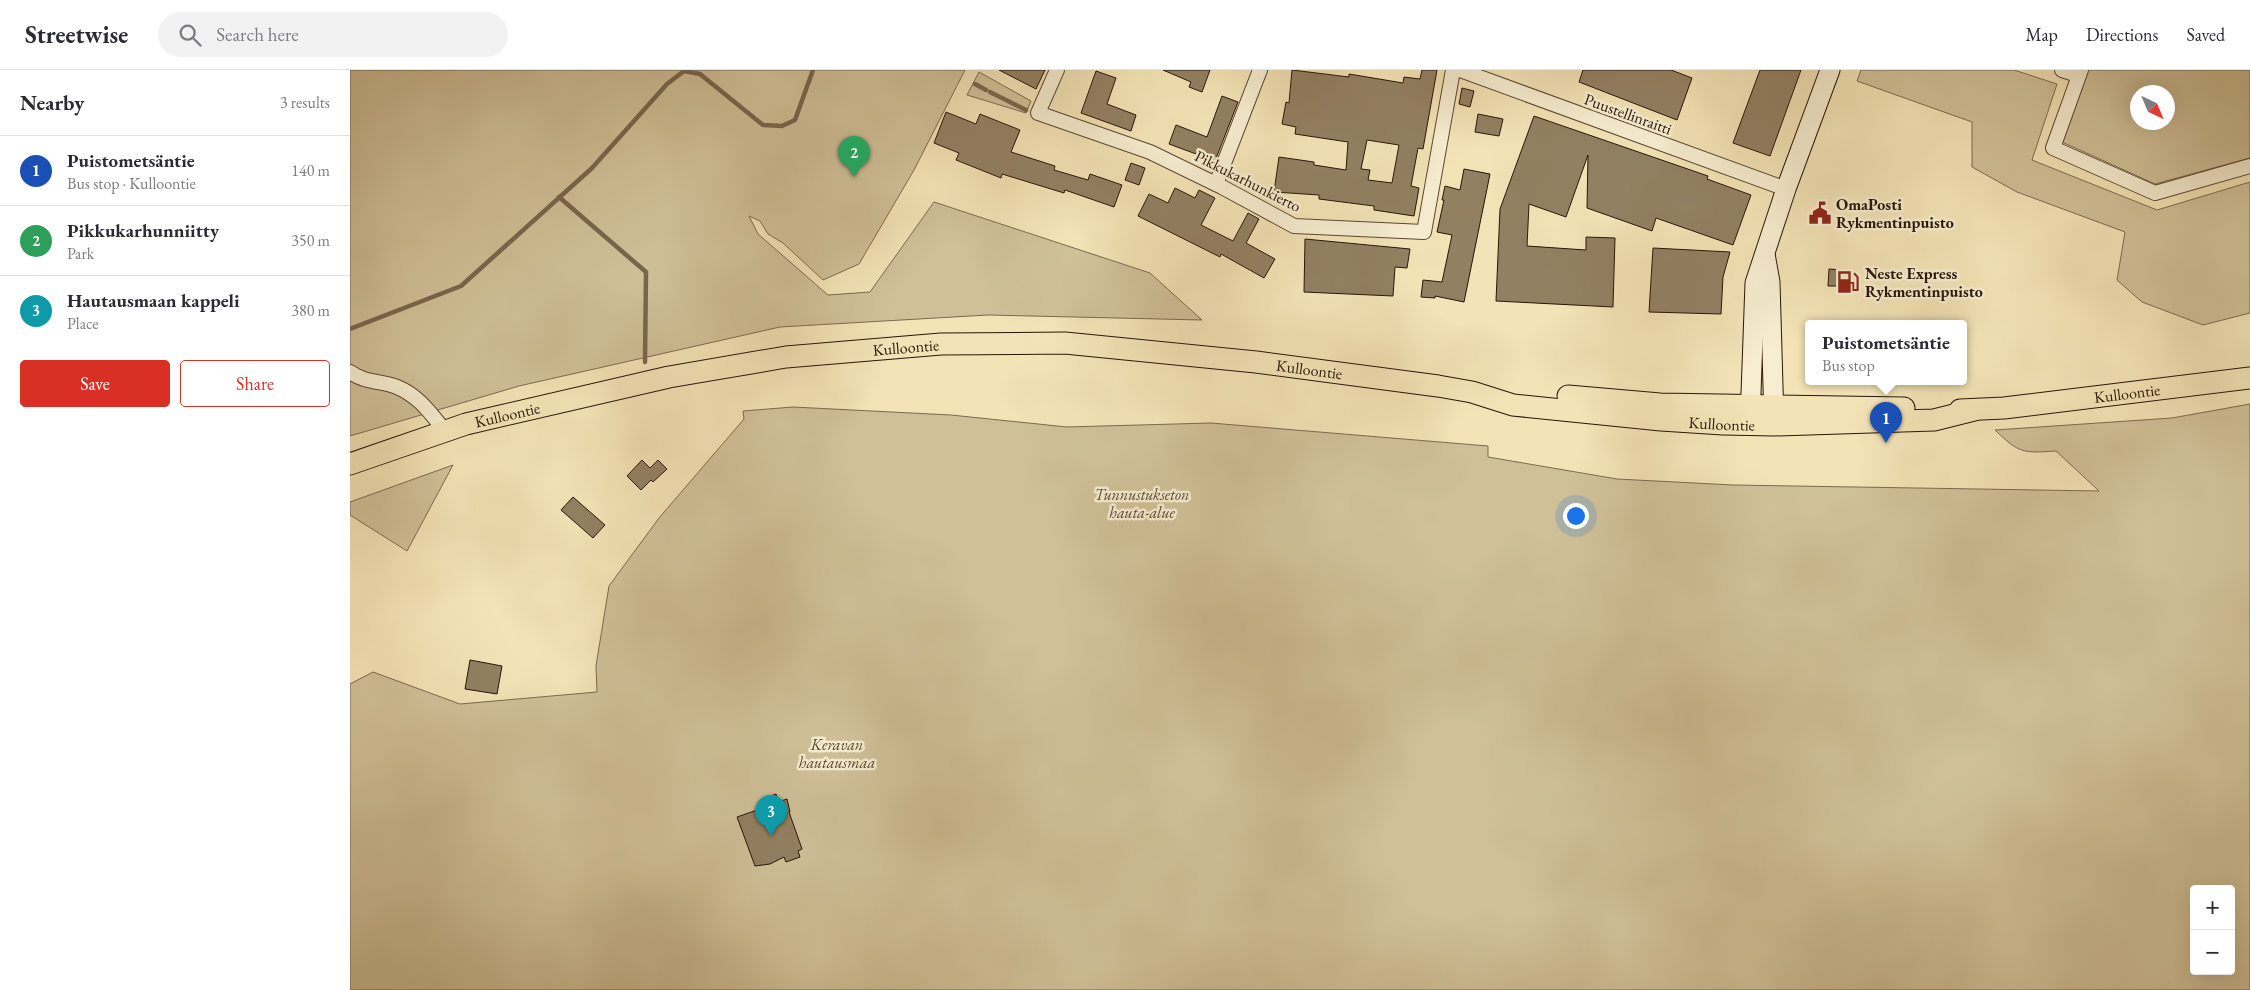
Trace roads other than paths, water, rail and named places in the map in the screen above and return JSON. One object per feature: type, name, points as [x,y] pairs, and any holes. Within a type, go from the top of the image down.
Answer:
[{"type":"main road","name":"Kulloontie","points":[[350,464],[445,432],[546,404],[669,377],[786,356],[941,344],[1065,343],[1256,362],[1472,392],[1514,391],[1660,404],[1750,415],[1934,420],[1974,410],[2250,378]]},
{"type":"street","name":"Pikkukarhunkierto","points":[[1057,70],[1038,113],[1150,152],[1216,184],[1294,226],[1424,232],[1453,70]]},
{"type":"street","points":[[1216,184],[1260,70]]},
{"type":"street","name":"Puustellinraitti","points":[[1460,70],[1786,189]]},
{"type":"street","points":[[1750,415],[1756,282],[1786,189],[1830,70]]},
{"type":"street","points":[[2062,70],[2079,73],[2053,148],[2155,193],[2250,166]]},
{"type":"street","points":[[1765,250],[1770,282],[1774,415]]},
{"type":"street","points":[[350,372],[362,380],[397,387],[422,402],[445,432]]},
{"type":"waterway","points":[[350,329],[461,286],[592,168],[667,84],[684,71],[700,74],[763,125],[782,126],[795,120],[813,70]]},
{"type":"waterway","points":[[975,84],[986,90]]},
{"type":"waterway","points":[[990,92],[1004,99]]},
{"type":"waterway","points":[[1006,100],[1026,110]]},
{"type":"waterway","points":[[559,197],[646,272],[645,362]]},
{"type":"place","name":"Pikkukarhunniitty","points":[[854,177]]},
{"type":"place","name":"OmaPosti Rykmentinpuisto","points":[[1820,213]]},
{"type":"place","name":"Neste Express Rykmentinpuisto","points":[[1848,282]]},
{"type":"place","name":"Puistometsäntie","points":[[1886,443]]},
{"type":"place","name":"Hautausmaan kappeli","points":[[771,836]]},
{"type":"park label","name":"Tunnustukseton hauta-alue","points":[[1142,503]]},
{"type":"park label","name":"Keravan hautausmaa","points":[[837,753]]}]
